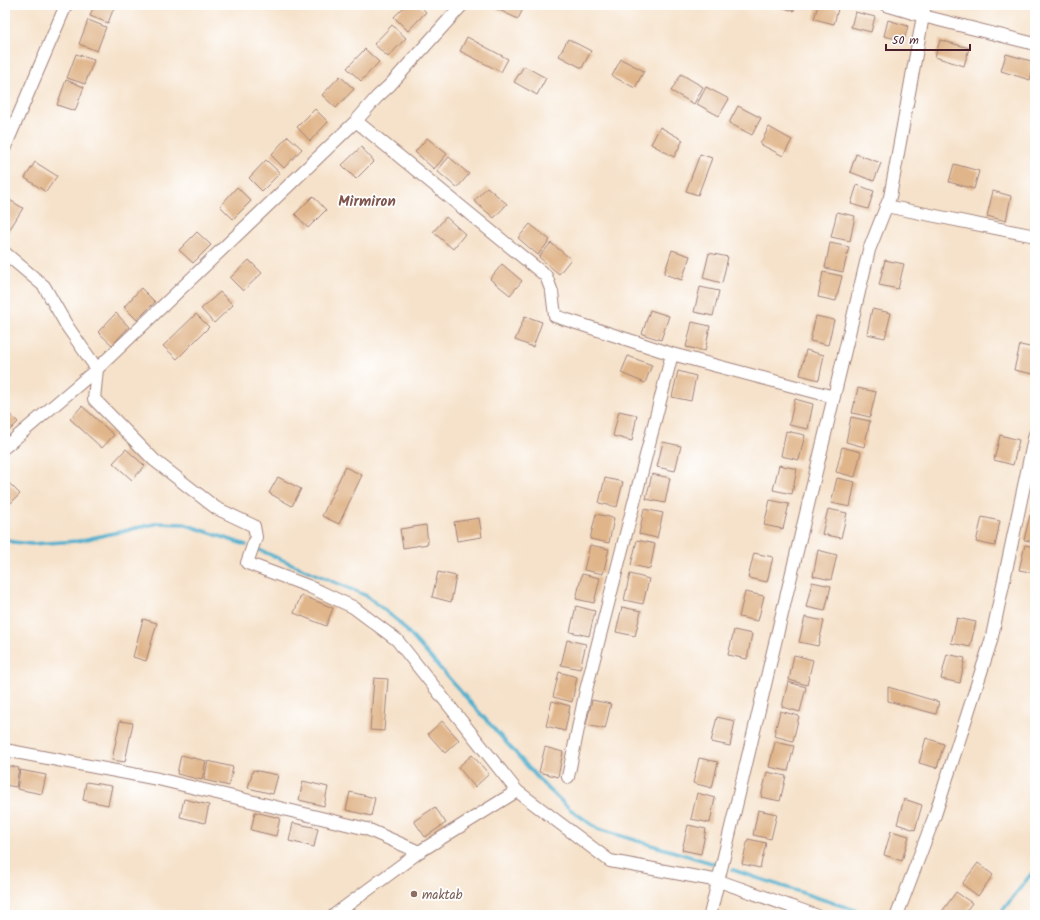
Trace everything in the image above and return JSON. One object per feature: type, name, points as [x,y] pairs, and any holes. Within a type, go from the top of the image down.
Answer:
[{"type":"street","points":[[5,147],[66,5]]},
{"type":"street","points":[[5,447],[97,369],[356,121],[462,5]]},
{"type":"street","points":[[886,5],[924,10],[1035,44]]},
{"type":"street","points":[[710,915],[869,250],[890,197],[924,10]]},
{"type":"street","points":[[356,121],[546,276],[552,292],[555,316],[672,354],[834,397]]},
{"type":"street","points":[[886,206],[1035,236]]},
{"type":"street","points":[[5,253],[44,286],[67,326],[97,369],[94,399],[154,460],[216,508],[254,526],[256,537],[247,563],[308,586],[353,607],[397,640],[517,791],[610,861],[719,881],[815,915]]},
{"type":"street","points":[[568,777],[586,690],[672,354]]},
{"type":"street","points":[[897,915],[935,816],[991,641],[1035,434]]},
{"type":"street","points":[[5,750],[158,779],[359,827],[367,829],[419,852]]},
{"type":"street","points":[[334,915],[419,852],[517,791]]},
{"type":"building","points":[[94,5],[115,5],[108,23],[90,16]]},
{"type":"building","points":[[406,5],[419,5],[426,12],[408,31],[394,17]]},
{"type":"building","points":[[496,5],[525,5],[518,19],[495,8]]},
{"type":"building","points":[[774,5],[795,5],[794,11]]},
{"type":"building","points":[[818,5],[838,9],[834,24],[814,19]]},
{"type":"building","points":[[855,12],[875,17],[871,32],[851,27]]},
{"type":"building","points":[[88,20],[106,27],[97,51],[79,44]]},
{"type":"building","points":[[888,20],[908,26],[904,41],[884,36]]},
{"type":"building","points":[[392,25],[406,38],[388,57],[374,44]]},
{"type":"building","points":[[467,37],[508,59],[501,72],[460,51]]},
{"type":"building","points":[[568,39],[591,51],[582,68],[559,56]]},
{"type":"building","points":[[940,40],[969,48],[964,66],[935,57]]},
{"type":"building","points":[[365,49],[379,62],[361,81],[347,68]]},
{"type":"building","points":[[76,54],[94,60],[85,84],[67,78]]},
{"type":"building","points":[[1006,54],[1035,62],[1030,80],[1001,71]]},
{"type":"building","points":[[621,59],[644,71],[635,88],[612,76]]},
{"type":"building","points":[[524,66],[546,78],[537,95],[514,82]]},
{"type":"building","points":[[681,74],[703,87],[694,104],[671,91]]},
{"type":"building","points":[[340,76],[354,89],[336,108],[322,95]]},
{"type":"building","points":[[66,80],[84,87],[75,111],[57,105]]},
{"type":"building","points":[[706,87],[729,99],[719,116],[697,104]]},
{"type":"building","points":[[738,106],[761,118],[752,135],[729,123]]},
{"type":"building","points":[[315,109],[328,122],[310,141],[297,127]]},
{"type":"building","points":[[660,127],[683,140],[674,157],[651,144]]},
{"type":"building","points":[[769,127],[792,140],[783,156],[760,144]]},
{"type":"building","points":[[288,136],[302,149],[284,168],[271,155]]},
{"type":"building","points":[[427,138],[447,154],[434,169],[415,152]]},
{"type":"building","points":[[361,147],[374,161],[356,179],[342,165]]},
{"type":"building","points":[[700,154],[712,158],[698,195],[686,191]]},
{"type":"building","points":[[856,154],[881,163],[874,181],[850,172]]},
{"type":"building","points":[[449,157],[469,174],[457,188],[437,171]]},
{"type":"building","points":[[266,160],[280,173],[262,191],[249,178]]},
{"type":"building","points":[[35,162],[57,176],[46,192],[25,178]]},
{"type":"building","points":[[954,164],[979,171],[974,189],[949,182]]},
{"type":"building","points":[[857,185],[874,191],[868,209],[851,204]]},
{"type":"building","points":[[237,187],[251,201],[233,219],[220,206]]},
{"type":"building","points":[[487,187],[507,204],[494,218],[474,201]]},
{"type":"building","points":[[993,191],[1011,196],[1006,221],[987,216]]},
{"type":"building","points":[[313,196],[326,210],[308,228],[295,214]]},
{"type":"building","points":[[8,199],[23,208],[5,237],[5,204]]},
{"type":"building","points":[[837,212],[855,216],[850,241],[831,237]]},
{"type":"building","points":[[446,217],[465,234],[453,249],[433,232]]},
{"type":"building","points":[[530,224],[550,240],[538,255],[518,238]]},
{"type":"building","points":[[197,232],[211,245],[193,263],[179,250]]},
{"type":"building","points":[[551,243],[571,259],[559,274],[539,257]]},
{"type":"building","points":[[830,243],[849,247],[843,272],[825,268]]},
{"type":"building","points":[[672,250],[690,256],[682,280],[664,274]]},
{"type":"building","points":[[709,253],[728,257],[722,283],[703,278]]},
{"type":"building","points":[[249,260],[262,273],[243,291],[230,278]]},
{"type":"building","points":[[885,260],[904,264],[898,289],[879,285]]},
{"type":"building","points":[[502,264],[522,281],[510,295],[490,279]]},
{"type":"building","points":[[823,272],[842,276],[836,301],[818,297]]},
{"type":"building","points":[[700,287],[719,291],[713,316],[694,312]]},
{"type":"building","points":[[141,288],[155,302],[137,320],[124,307]]},
{"type":"building","points":[[220,292],[233,305],[214,323],[201,309]]},
{"type":"building","points":[[872,309],[891,313],[885,338],[867,334]]},
{"type":"building","points":[[650,310],[669,316],[661,340],[642,334]]},
{"type":"building","points":[[116,313],[129,327],[112,345],[98,332]]},
{"type":"building","points":[[196,314],[209,327],[177,359],[163,346]]},
{"type":"building","points":[[525,316],[542,322],[533,347],[515,340]]},
{"type":"building","points":[[816,316],[834,320],[828,345],[810,341]]},
{"type":"building","points":[[692,322],[710,326],[705,351],[686,347]]},
{"type":"building","points":[[1020,345],[1035,348],[1035,364],[1033,374],[1014,370]]},
{"type":"building","points":[[806,350],[824,355],[819,380],[800,375]]},
{"type":"building","points":[[628,356],[652,365],[645,383],[621,373]]},
{"type":"building","points":[[678,371],[696,376],[691,401],[672,397]]},
{"type":"building","points":[[858,388],[876,392],[870,417],[852,413]]},
{"type":"building","points":[[795,399],[813,404],[808,429],[789,425]]},
{"type":"building","points":[[82,406],[114,435],[102,448],[70,419]]},
{"type":"building","points":[[5,410],[18,422],[5,435]]},
{"type":"building","points":[[619,411],[637,415],[632,441],[613,436]]},
{"type":"building","points":[[851,417],[870,421],[864,447],[846,442]]},
{"type":"building","points":[[786,431],[805,435],[799,460],[781,456]]},
{"type":"building","points":[[1000,435],[1019,440],[1013,465],[994,460]]},
{"type":"building","points":[[663,442],[681,446],[675,471],[657,467]]},
{"type":"building","points":[[842,447],[861,452],[855,477],[836,472]]},
{"type":"building","points":[[126,449],[145,466],[132,480],[113,463]]},
{"type":"building","points":[[779,465],[797,469],[792,494],[773,490]]},
{"type":"building","points":[[345,467],[362,475],[339,524],[322,516]]},
{"type":"building","points":[[652,474],[670,478],[665,503],[646,499]]},
{"type":"building","points":[[278,477],[301,489],[292,506],[269,493]]},
{"type":"building","points":[[605,478],[623,482],[617,507],[599,503]]},
{"type":"building","points":[[837,478],[855,482],[850,507],[831,503]]},
{"type":"building","points":[[7,481],[20,494],[5,509],[5,482]]},
{"type":"building","points":[[1035,495],[1035,512],[1031,511]]},
{"type":"building","points":[[770,500],[789,504],[783,529],[764,525]]},
{"type":"building","points":[[644,509],[663,513],[657,538],[639,534]]},
{"type":"building","points":[[828,509],[847,513],[841,538],[822,534]]},
{"type":"building","points":[[596,514],[614,518],[609,543],[590,539]]},
{"type":"building","points":[[1030,515],[1035,516],[1035,542],[1024,540]]},
{"type":"building","points":[[982,517],[1000,521],[995,546],[976,542]]},
{"type":"building","points":[[479,518],[482,537],[457,541],[454,522]]},
{"type":"building","points":[[426,525],[428,544],[403,548],[400,529]]},
{"type":"building","points":[[637,540],[655,544],[650,569],[631,565]]},
{"type":"building","points":[[590,545],[609,549],[603,574],[584,570]]},
{"type":"building","points":[[1025,545],[1035,547],[1035,573],[1019,570]]},
{"type":"building","points":[[818,550],[837,555],[831,580],[813,576]]},
{"type":"building","points":[[754,553],[773,557],[767,582],[748,578]]},
{"type":"building","points":[[438,572],[456,576],[451,602],[432,597]]},
{"type":"building","points":[[582,574],[600,578],[594,603],[576,599]]},
{"type":"building","points":[[630,574],[649,579],[643,604],[624,600]]},
{"type":"building","points":[[812,582],[831,586],[825,611],[806,607]]},
{"type":"building","points":[[745,592],[764,596],[758,621],[739,617]]},
{"type":"building","points":[[301,595],[333,608],[326,626],[294,613]]},
{"type":"building","points":[[576,606],[595,611],[589,636],[570,632]]},
{"type":"building","points":[[622,607],[641,611],[635,636],[616,632]]},
{"type":"building","points":[[805,617],[824,621],[818,646],[799,642]]},
{"type":"building","points":[[957,618],[976,622],[970,647],[951,643]]},
{"type":"building","points":[[143,619],[157,623],[146,661],[133,657]]},
{"type":"building","points":[[734,630],[752,634],[747,659],[728,655]]},
{"type":"building","points":[[567,640],[586,644],[580,669],[561,665]]},
{"type":"building","points":[[947,654],[965,658],[960,683],[941,679]]},
{"type":"building","points":[[794,655],[813,660],[807,685],[789,680]]},
{"type":"building","points":[[559,672],[577,677],[572,702],[553,697]]},
{"type":"building","points":[[374,678],[388,679],[384,731],[370,730]]},
{"type":"building","points":[[788,682],[806,687],[800,712],[782,707]]},
{"type":"building","points":[[888,687],[939,702],[936,714],[888,701]]},
{"type":"building","points":[[592,700],[611,704],[605,729],[586,725]]},
{"type":"building","points":[[552,701],[570,706],[565,731],[546,726]]},
{"type":"building","points":[[780,711],[799,716],[793,741],[774,736]]},
{"type":"building","points":[[717,717],[735,721],[730,746],[711,742]]},
{"type":"building","points":[[120,721],[133,723],[125,762],[112,760]]},
{"type":"building","points":[[442,721],[459,740],[445,753],[428,734]]},
{"type":"building","points":[[926,738],[944,744],[937,768],[919,763]]},
{"type":"building","points":[[775,742],[794,746],[788,771],[769,767]]},
{"type":"building","points":[[545,747],[563,752],[558,777],[539,772]]},
{"type":"building","points":[[181,755],[206,761],[202,780],[177,774]]},
{"type":"building","points":[[472,755],[489,774],[475,787],[458,767]]},
{"type":"building","points":[[699,758],[718,762],[712,788],[693,783]]},
{"type":"building","points":[[208,761],[233,767],[229,786],[204,780]]},
{"type":"building","points":[[5,765],[19,768],[16,787],[5,785]]},
{"type":"building","points":[[20,770],[46,775],[42,794],[17,789]]},
{"type":"building","points":[[253,770],[278,775],[273,794],[248,788]]},
{"type":"building","points":[[767,772],[786,776],[780,801],[761,797]]},
{"type":"building","points":[[303,781],[328,787],[324,806],[299,800]]},
{"type":"building","points":[[86,782],[112,786],[108,805],[83,800]]},
{"type":"building","points":[[350,792],[375,798],[371,816],[346,810]]},
{"type":"building","points":[[697,793],[715,798],[710,823],[691,819]]},
{"type":"building","points":[[184,799],[209,805],[205,823],[180,817]]},
{"type":"building","points":[[904,799],[922,805],[915,830],[897,824]]},
{"type":"building","points":[[435,807],[446,823],[425,837],[414,821]]},
{"type":"building","points":[[758,810],[777,814],[771,839],[753,835]]},
{"type":"building","points":[[255,812],[280,818],[276,836],[251,830]]},
{"type":"building","points":[[293,823],[318,828],[314,847],[289,841]]},
{"type":"building","points":[[688,825],[706,829],[701,854],[682,850]]},
{"type":"building","points":[[891,831],[909,836],[902,861],[884,855]]},
{"type":"building","points":[[748,839],[766,843],[760,868],[742,864]]},
{"type":"building","points":[[978,863],[993,875],[978,896],[962,884]]},
{"type":"building","points":[[956,892],[972,903],[963,915],[944,915],[941,913]]},
{"type":"waterway","points":[[5,539],[13,542],[31,544],[78,541],[159,523],[184,524],[246,545]]},
{"type":"waterway","points":[[257,549],[367,596],[399,622],[544,785],[571,810],[598,829],[715,864]]},
{"type":"waterway","points":[[999,915],[1035,869]]},
{"type":"waterway","points":[[733,870],[870,915]]},
{"type":"place","name":"maktab","points":[[414,894]]},
{"type":"district","name":"Mirmiron","points":[[367,201]]}]
